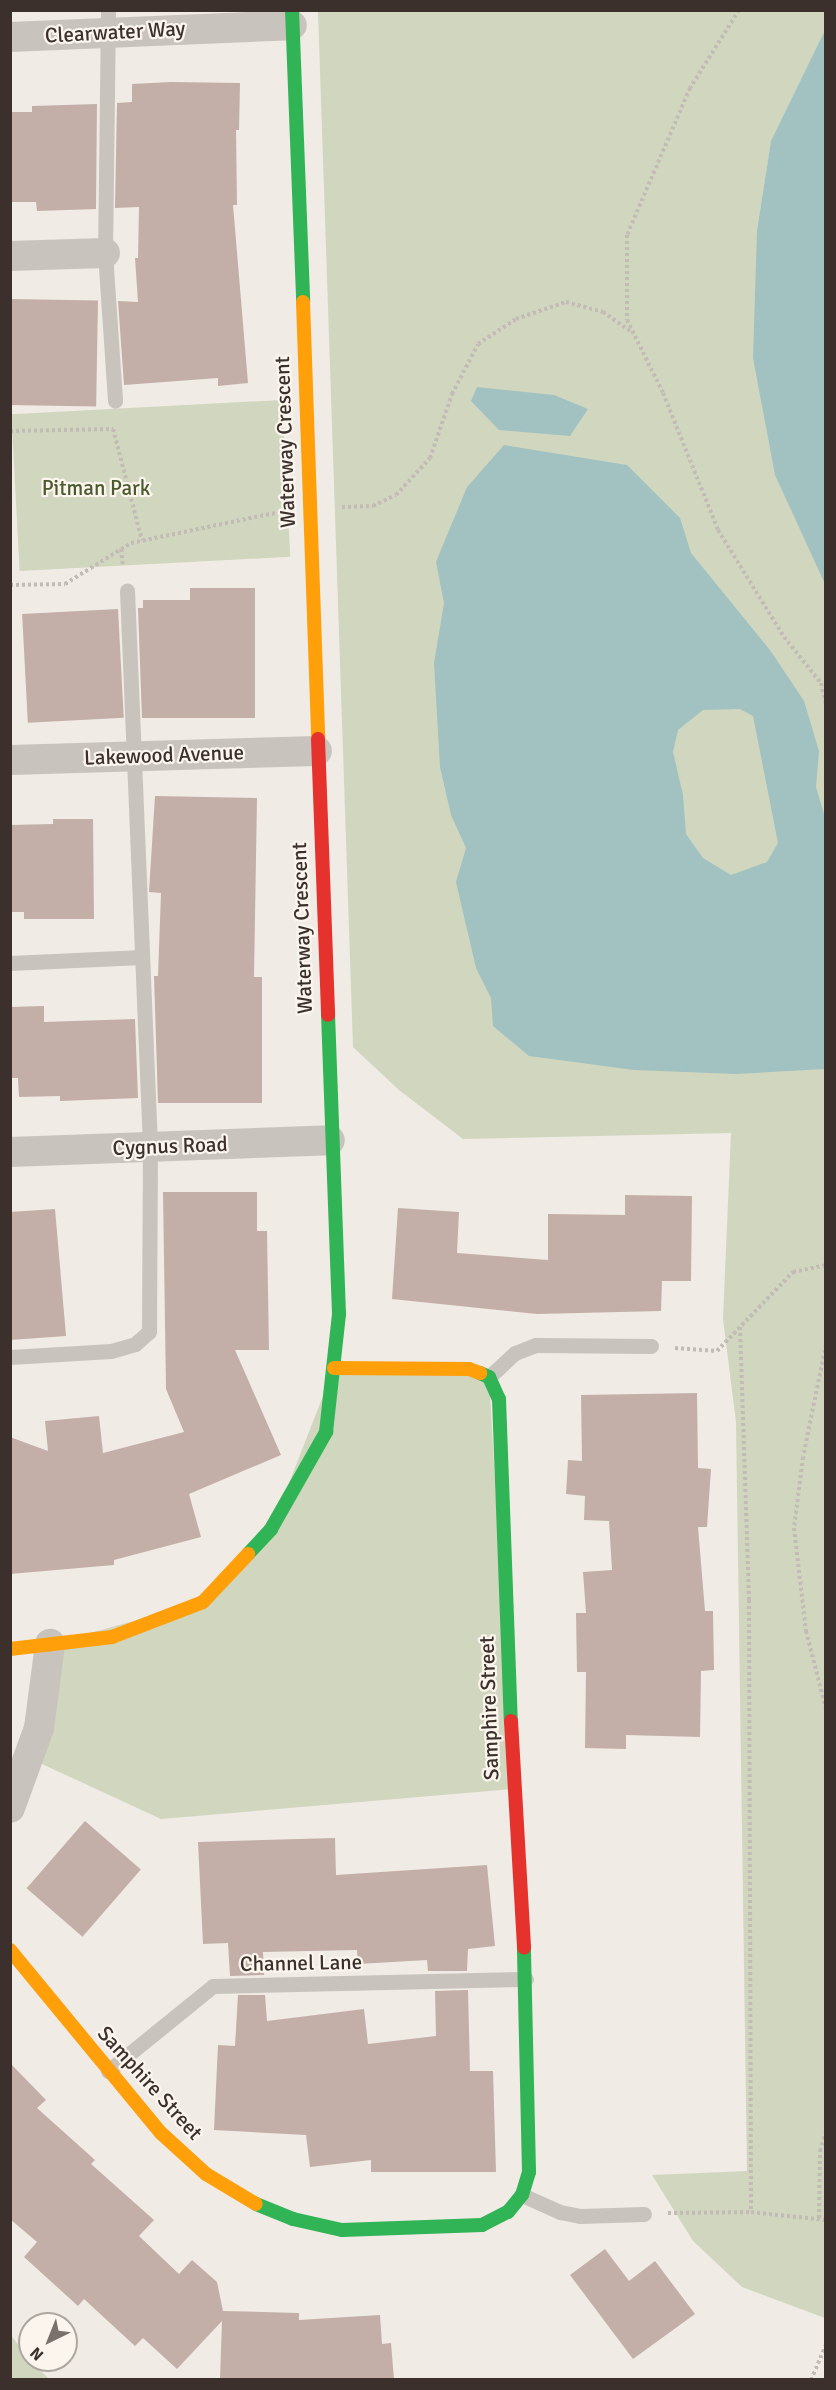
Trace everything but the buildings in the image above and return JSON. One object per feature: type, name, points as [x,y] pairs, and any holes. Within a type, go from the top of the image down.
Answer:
[{"type":"street","name":"Clearwater Way","points":[[10,37],[108,21],[292,18]]},
{"type":"street","name":"Waterway Crescent","points":[[10,1649],[112,1637],[203,1602],[271,1529],[326,1432],[339,1314],[330,1140],[292,18]]},
{"type":"street","points":[[10,256],[105,253]]},
{"type":"street","name":"Lakewood Avenue","points":[[10,760],[317,751]]},
{"type":"street","name":"Cygnus Road","points":[[10,1152],[330,1140]]},
{"type":"street","points":[[334,1368],[469,1369],[489,1377]]},
{"type":"street","name":"Samphire Street","points":[[10,1950],[160,2133],[206,2174],[247,2200],[293,2219],[342,2230],[482,2224],[508,2212],[522,2194],[529,2172],[526,1979],[513,1789],[499,1399],[489,1377]]},
{"type":"street","points":[[10,1808],[39,1728],[50,1644]]},
{"type":"lane","points":[[108,21],[105,253],[115,401]]},
{"type":"lane","points":[[10,1357],[111,1351],[135,1344],[149,1332],[150,1146],[127,590]]},
{"type":"lane","points":[[10,963],[142,957]]},
{"type":"lane","points":[[489,1377],[515,1353],[536,1345],[651,1346]]},
{"type":"lane","name":"Channel Lane","points":[[108,2072],[213,1986],[526,1979]]},
{"type":"lane","points":[[522,2194],[560,2212],[580,2216],[644,2214]]},
{"type":"path","points":[[739,10],[690,88],[627,234],[627,320],[663,393],[718,530],[784,637],[821,683],[825,705]]},
{"type":"path","points":[[10,431],[113,429],[142,540]]},
{"type":"path","points":[[651,1346],[717,1351],[793,1272],[825,1265]]},
{"type":"path","points":[[740,1327],[748,1600],[751,2212]]},
{"type":"path","points":[[825,1344],[803,1457],[794,1528],[806,1632],[825,1709]]},
{"type":"path","points":[[819,2218],[820,2151],[825,2131]]},
{"type":"path","points":[[644,2214],[751,2212],[825,2220]]},
{"type":"path","points":[[811,2379],[825,2345]]},
{"type":"green space","points":[[318,11],[825,11],[825,30],[771,142],[757,230],[826,584],[825,2318],[742,2287],[693,2241],[652,2175],[747,2171],[736,1422],[723,1319],[731,1133],[463,1139],[399,1090],[353,1047]]},
{"type":"green space","name":"Pitman Park","points":[[282,400],[290,557],[20,571],[11,414]]},
{"type":"green space","points":[[334,1368],[489,1377],[513,1789],[161,1819],[29,1758],[50,1644],[203,1602],[271,1529]]},
{"type":"green space","points":[[10,2334],[18,2344],[18,2372],[42,2372],[49,2379],[11,2379]]},
{"type":"water","points":[[825,30],[825,584],[775,475],[753,358],[757,230],[771,141]]},
{"type":"water","points":[[477,387],[554,395],[588,409],[570,436],[499,430],[471,401]]},
{"type":"water","points":[[504,445],[627,465],[680,518],[691,553],[770,650],[804,701],[819,751],[816,787],[824,814],[825,1069],[736,1074],[634,1070],[529,1056],[493,1026],[491,998],[476,968],[456,882],[466,848],[451,815],[440,767],[434,663],[444,603],[436,562],[467,487]],"holes":[[[740,709],[753,716],[778,843],[767,862],[731,875],[703,858],[686,834],[683,795],[673,752],[678,730],[703,710]]]},
{"type":"traffic: fast","points":[[292,10],[303,302]]},
{"type":"traffic: fast","points":[[248,1554],[271,1529],[326,1432],[339,1314],[328,1015]]},
{"type":"traffic: fast","points":[[480,1373],[489,1377],[499,1399],[511,1721]]},
{"type":"traffic: fast","points":[[256,2204],[293,2219],[342,2230],[482,2225],[508,2212],[522,2195],[529,2172],[524,1948]]},
{"type":"traffic: slow","points":[[303,302],[318,739]]},
{"type":"traffic: slow","points":[[334,1368],[469,1369],[480,1373]]},
{"type":"traffic: slow","points":[[10,1649],[112,1637],[203,1602],[248,1554]]},
{"type":"traffic: slow","points":[[10,1950],[161,2133],[206,2174],[256,2204]]},
{"type":"traffic: jam","points":[[318,739],[328,1015]]},
{"type":"traffic: jam","points":[[511,1721],[524,1948]]}]
